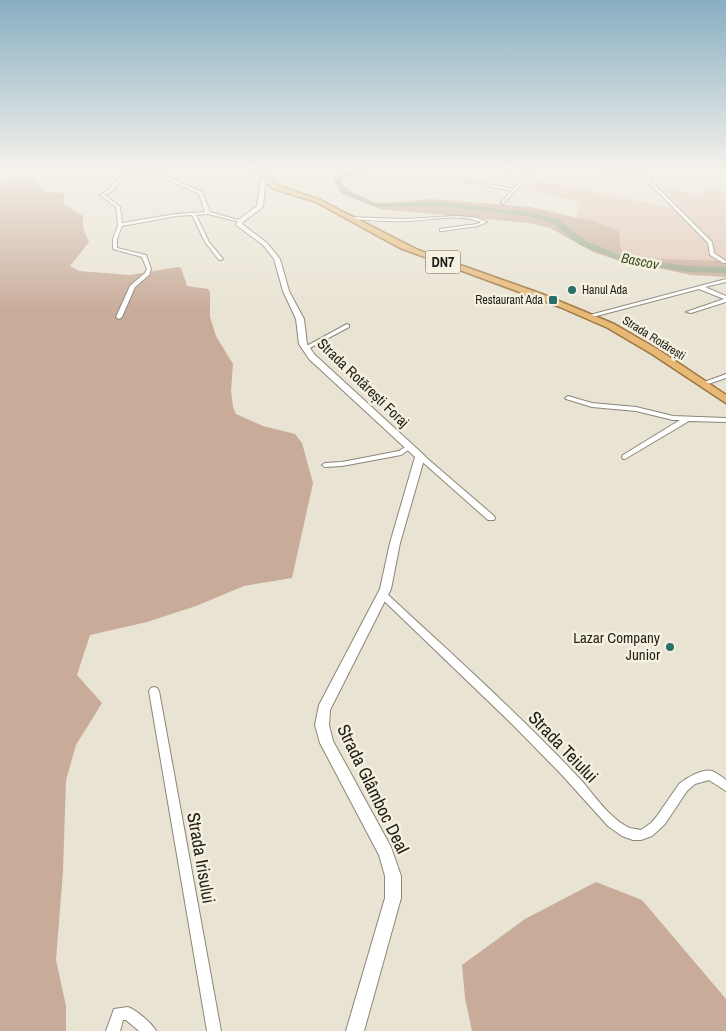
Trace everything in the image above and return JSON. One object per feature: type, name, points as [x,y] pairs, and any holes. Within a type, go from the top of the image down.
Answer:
[{"type":"highway","name":"Strada Rotărești","points":[[349,218],[416,252],[589,316],[626,334],[726,400]]},
{"type":"street","points":[[119,218],[120,225],[114,238],[115,249],[144,256],[149,269],[147,274],[134,286],[119,317]]},
{"type":"street","points":[[120,225],[154,218]]},
{"type":"street","points":[[195,218],[207,242],[221,259]]},
{"type":"street","points":[[228,218],[240,221],[244,218]]},
{"type":"street","points":[[353,218],[418,220],[427,218]]},
{"type":"street","points":[[442,230],[478,225],[485,222],[459,218]]},
{"type":"street","points":[[686,218],[710,243],[712,254],[725,262]]},
{"type":"street","name":"Strada Rotărești Foraj","points":[[240,221],[240,226],[266,244],[277,259],[286,291],[300,320],[302,338],[312,357],[490,518]]},
{"type":"street","points":[[589,316],[726,280]]},
{"type":"street","points":[[700,287],[726,299]]},
{"type":"street","points":[[689,312],[726,299]]},
{"type":"street","points":[[306,348],[347,326]]},
{"type":"street","points":[[702,384],[726,376]]},
{"type":"street","points":[[568,398],[592,404],[687,419],[726,420]]},
{"type":"street","points":[[625,457],[687,419]]},
{"type":"street","points":[[325,465],[342,464],[401,453],[410,447]]},
{"type":"street","name":"Strada Glâmboc Deal","points":[[355,1031],[393,898],[392,876],[386,852],[331,751],[322,725],[324,710],[331,694],[383,595],[395,543],[420,456]]},
{"type":"street","name":"Strada Teiului","points":[[383,595],[560,764],[614,824],[627,833],[641,835],[652,829],[687,783],[697,778],[710,775],[726,786]]},
{"type":"street","name":"Strada Irisului","points":[[154,691],[214,1031]]},
{"type":"street","points":[[113,1031],[120,1014],[128,1013],[149,1031]]},
{"type":"shaded area","points":[[0,218],[83,218],[83,228],[89,242],[70,266],[79,271],[130,275],[178,267],[181,268],[187,286],[208,289],[210,292],[210,317],[216,336],[233,364],[231,391],[236,414],[263,426],[295,434],[302,443],[313,483],[292,578],[244,586],[196,606],[147,622],[90,635],[77,675],[102,703],[76,745],[66,780],[63,871],[56,960],[66,1006],[66,1031],[0,1031]]},
{"type":"shaded area","points":[[476,218],[578,218],[595,222],[619,232],[620,246],[623,251],[632,255],[657,259],[726,261],[726,277],[691,275],[614,259],[593,252],[550,228],[529,223]]},
{"type":"shaded area","points":[[576,218],[726,218],[726,261],[656,259],[630,254],[621,248],[615,229]]},
{"type":"shaded area","points":[[596,882],[642,900],[726,999],[726,1031],[472,1031],[465,998],[462,965],[525,919]]},
{"type":"waterway","name":"Bascov","points":[[544,218],[555,221],[583,243],[623,259],[687,269],[726,270]]},
{"type":"place","name":"Hanul Ada","points":[[572,290]]},
{"type":"place","name":"Restaurant Ada","points":[[553,300]]},
{"type":"place","name":"Lazar Company Junior","points":[[670,647]]}]
